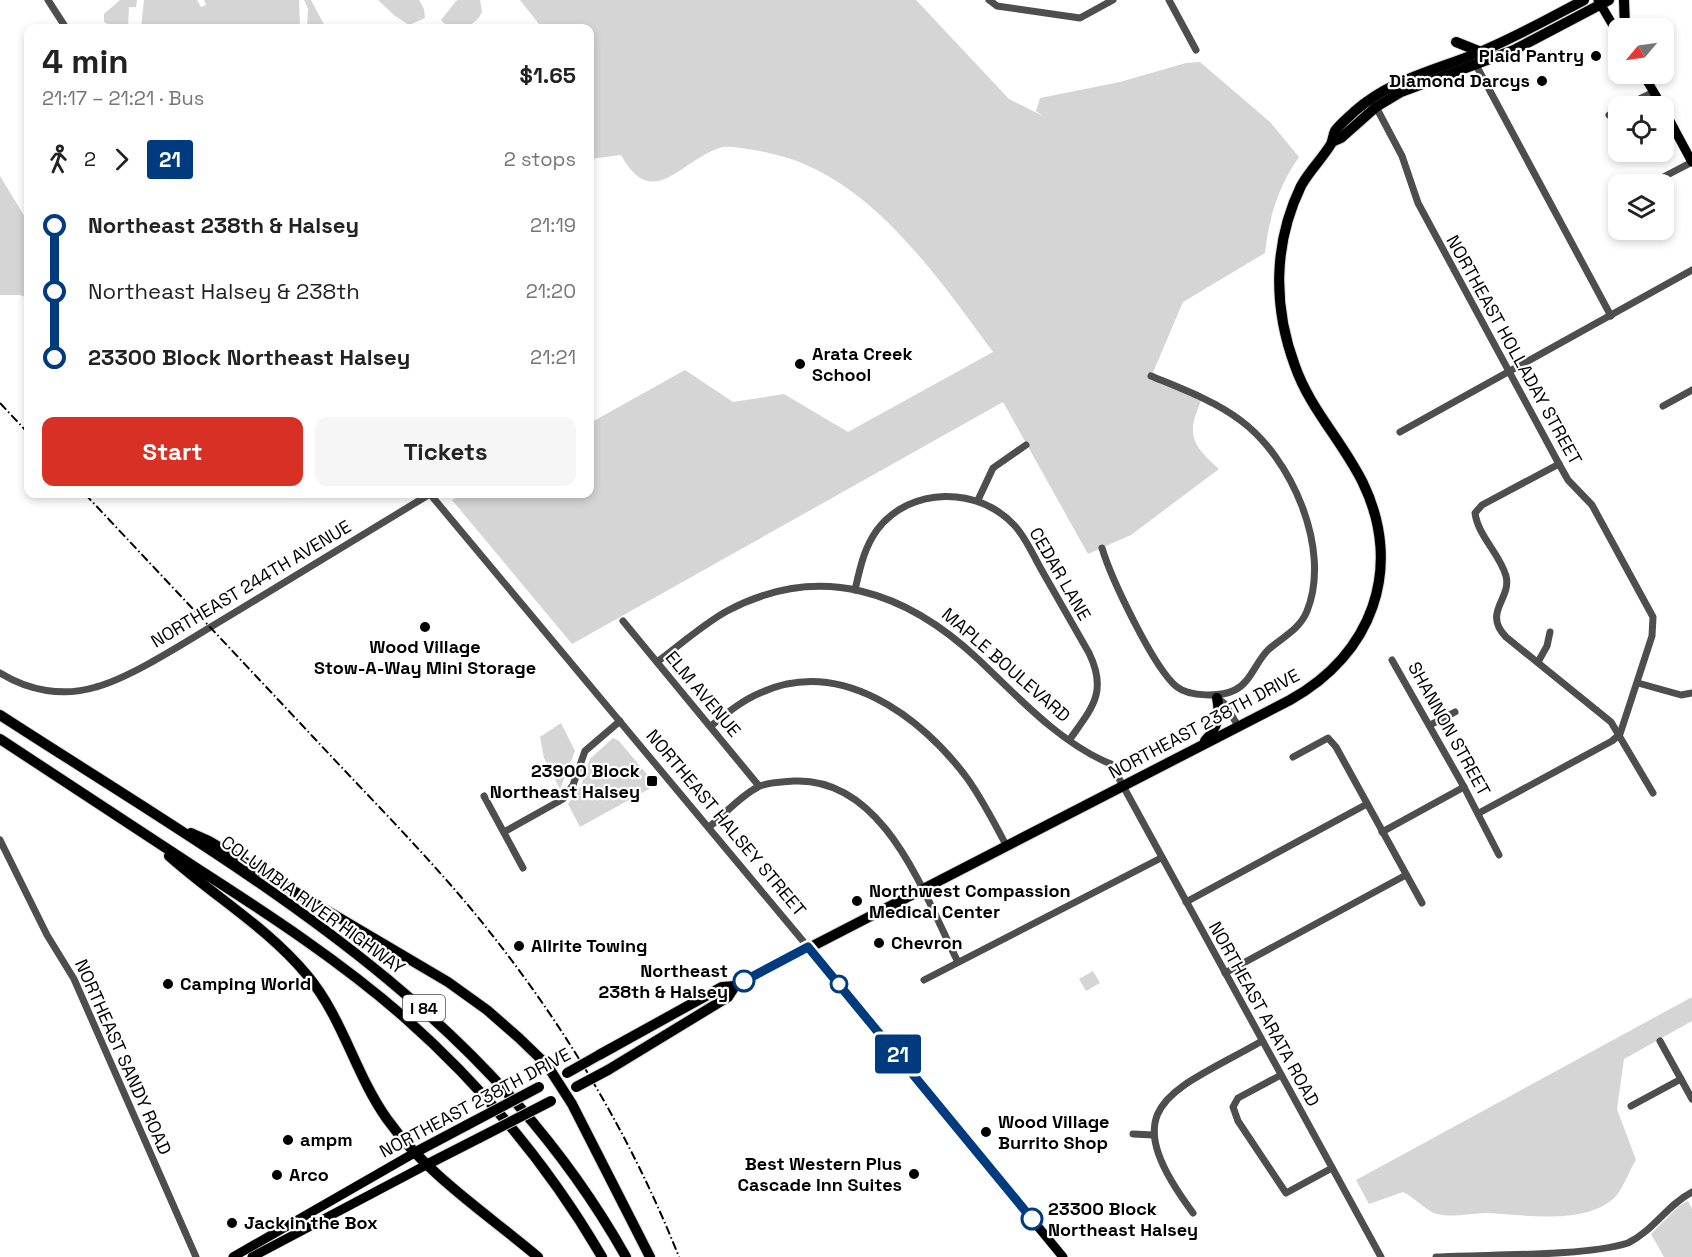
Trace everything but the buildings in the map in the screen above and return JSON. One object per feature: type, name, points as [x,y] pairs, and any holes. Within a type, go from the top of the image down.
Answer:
[{"type":"highway","points":[[1374,103],[1405,80],[1481,52],[1584,0]]},
{"type":"highway","points":[[1624,0],[1625,18]]},
{"type":"highway","points":[[1374,103],[1514,50],[1603,2]]},
{"type":"highway","points":[[1448,64],[1456,51],[1456,42],[1481,52]]},
{"type":"highway","name":"NORTHEAST 238TH DRIVE","points":[[416,1152],[556,1079],[722,987],[735,986],[1121,785],[1304,693],[1353,649],[1369,618],[1380,572],[1379,532],[1370,499],[1354,466],[1304,388],[1295,369],[1280,307],[1278,266],[1291,214],[1301,186],[1332,142],[1374,103]]},
{"type":"highway","points":[[1200,745],[1215,727],[1219,716],[1216,697]]},
{"type":"highway","name":"COLUMBIA RIVER HIGHWAY","points":[[0,715],[163,820],[356,952],[448,1030],[509,1093],[550,1142],[587,1194],[626,1257]]},
{"type":"highway","name":"COLUMBIA RIVER HIGHWAY","points":[[0,739],[300,936],[368,987],[426,1037],[467,1077],[519,1136],[562,1193],[602,1257]]},
{"type":"highway","points":[[163,820],[209,841],[470,997],[519,1038],[547,1065],[565,1093],[650,1257]]},
{"type":"highway","points":[[145,834],[184,869],[270,937],[303,970],[336,1018],[380,1107],[416,1152],[449,1186],[538,1257]]},
{"type":"highway","name":"NORTHEAST 238TH DRIVE","points":[[428,1164],[608,1070],[728,997],[735,986]]},
{"type":"main road","points":[[1603,2],[1610,18]]},
{"type":"main road","points":[[1649,84],[1656,96]]},
{"type":"main road","points":[[1674,128],[1692,162]]},
{"type":"main road","name":"NORTHEAST HALSEY STREET","points":[[808,947],[1064,1257]]},
{"type":"main road","name":"NORTHEAST 238TH DRIVE","points":[[233,1257],[416,1152]]},
{"type":"main road","name":"NORTHEAST 238TH DRIVE","points":[[252,1257],[428,1164]]},
{"type":"street","points":[[48,0],[63,24]]},
{"type":"street","points":[[989,0],[997,6],[1080,18],[1113,0]]},
{"type":"street","points":[[1169,0],[1196,50]]},
{"type":"street","points":[[1476,65],[1611,316]]},
{"type":"street","points":[[1646,96],[1654,92]]},
{"type":"street","name":"NORTHEAST HOLLADAY STREET","points":[[1374,103],[1402,156],[1418,203],[1559,464],[1568,480],[1592,505],[1653,617],[1652,636],[1620,734]]},
{"type":"street","points":[[1669,174],[1692,162]]},
{"type":"street","points":[[1400,432],[1692,270]]},
{"type":"street","points":[[1151,376],[1227,411],[1264,442],[1287,472],[1296,490],[1311,546],[1313,578],[1310,600],[1301,621],[1295,630],[1269,649],[1241,687],[1216,697]]},
{"type":"street","points":[[1663,406],[1692,390]]},
{"type":"street","points":[[978,500],[993,468],[1026,446]]},
{"type":"street","points":[[1559,464],[1482,505],[1475,513],[1506,576],[1505,590],[1497,610],[1497,622],[1506,637],[1611,722],[1653,794]]},
{"type":"street","name":"CEDAR LANE","points":[[855,590],[869,542],[884,522],[900,509],[933,497],[967,497],[978,500],[1015,526],[1094,663],[1098,682],[1095,700],[1070,739]]},
{"type":"street","name":"NORTHEAST 244TH AVENUE","points":[[0,673],[34,688],[57,692],[83,690],[117,679],[192,638],[423,498]]},
{"type":"street","name":"NORTHEAST HALSEY STREET","points":[[433,498],[808,947]]},
{"type":"street","points":[[1102,548],[1124,603],[1165,672],[1181,690],[1216,697],[1224,704],[1238,726]]},
{"type":"street","name":"MAPLE BOULEVARD","points":[[657,662],[725,612],[757,598],[805,588],[855,590],[895,601],[945,630],[1044,721],[1102,761],[1115,774],[1121,785]]},
{"type":"street","name":"ELM AVENUE","points":[[623,621],[759,786]]},
{"type":"street","points":[[1538,662],[1547,646],[1550,632]]},
{"type":"street","name":"SHANNON STREET","points":[[1392,660],[1479,813],[1499,855]]},
{"type":"street","points":[[711,726],[749,698],[785,684],[818,681],[861,691],[907,718],[938,744],[974,788],[1006,845]]},
{"type":"street","points":[[1638,683],[1681,695],[1692,693]]},
{"type":"street","points":[[1430,725],[1455,711]]},
{"type":"street","points":[[504,832],[563,798],[573,785],[585,751],[620,721]]},
{"type":"street","points":[[1479,813],[1612,741],[1620,734]]},
{"type":"street","points":[[1293,757],[1328,738],[1422,903]]},
{"type":"street","points":[[709,828],[759,786],[808,781],[830,785],[847,793],[873,815],[895,841],[958,962]]},
{"type":"street","name":"NORTHEAST ARATA ROAD","points":[[1121,785],[1381,1257]]},
{"type":"street","points":[[1382,832],[1464,787]]},
{"type":"street","points":[[483,796],[524,868]]},
{"type":"street","points":[[1186,902],[1367,804]]},
{"type":"street","name":"NORTHEAST SANDY ROAD","points":[[0,840],[47,935],[74,979],[196,1257]]},
{"type":"street","points":[[924,980],[1161,858]]},
{"type":"street","points":[[1225,973],[1406,874]]},
{"type":"street","points":[[1193,1213],[1158,1153],[1153,1136],[1159,1111],[1175,1091],[1262,1041]]},
{"type":"street","points":[[1660,1041],[1692,1099]]},
{"type":"street","points":[[1281,1075],[1235,1102],[1234,1113],[1286,1193],[1332,1168]]},
{"type":"street","points":[[1631,1106],[1681,1079]]},
{"type":"street","points":[[1133,1134],[1153,1136]]},
{"type":"street","points":[[1436,1257],[1578,1254],[1618,1246],[1650,1229],[1676,1201],[1692,1192]]},
{"type":"shaded area","points":[[120,0],[137,0],[136,7],[129,7],[128,24],[107,24],[104,22],[104,14]]},
{"type":"shaded area","points":[[144,0],[197,0],[201,7],[206,5],[204,0],[299,0],[300,24],[141,24]]},
{"type":"shaded area","points":[[304,0],[311,0],[324,24],[307,24],[308,9]]},
{"type":"shaded area","points":[[378,0],[419,0],[424,9],[425,18],[407,24]]},
{"type":"shaded area","points":[[457,0],[480,0],[482,12],[471,24],[445,24],[441,20]]},
{"type":"shaded area","points":[[520,0],[916,0],[1009,99],[1043,116],[1036,111],[1040,98],[1120,82],[1186,63],[1200,62],[1270,122],[1299,157],[1285,180],[1276,203],[1265,253],[1183,302],[1151,377],[1201,401],[1194,423],[1194,439],[1197,446],[1219,469],[1131,535],[1088,554],[1003,402],[572,644],[452,500],[456,498],[594,498],[594,421],[685,370],[733,402],[784,394],[848,432],[993,352],[950,294],[900,235],[872,208],[843,185],[811,167],[765,152],[723,147],[708,153],[669,177],[657,181],[645,180],[633,172],[621,155],[594,158],[594,24],[539,24]]},
{"type":"shaded area","points":[[0,176],[24,215],[24,296],[0,295]]},
{"type":"shaded area","points":[[561,723],[575,751],[560,789],[544,758],[540,737]]},
{"type":"shaded area","points":[[613,738],[619,741],[656,785],[580,827],[568,804],[581,786],[590,759]]},
{"type":"shaded area","points":[[1093,971],[1100,983],[1086,991],[1079,979]]},
{"type":"shaded area","points":[[1692,997],[1692,1021],[1624,1059],[1617,1109],[1636,1160],[1613,1199],[1586,1212],[1553,1217],[1487,1213],[1437,1214],[1403,1192],[1369,1204],[1356,1180]]},
{"type":"shaded area","points":[[1688,1201],[1692,1209],[1692,1257],[1664,1257],[1651,1234],[1679,1206]]},
{"type":"railway","points":[[0,403],[24,429]]},
{"type":"railway","points":[[89,498],[415,845],[504,950],[534,990],[589,1075],[638,1164],[679,1257]]},
{"type":"bus line","name":"21","points":[[744,981],[808,947],[910,1068],[1032,1219]]},
{"type":"place","name":"Plaid Pantry","points":[[1596,56]]},
{"type":"place","name":"Diamond Darcys","points":[[1542,81]]},
{"type":"place","name":"Arata Creek School","points":[[800,364]]},
{"type":"place","name":"Wood Village Stow-A-Way Mini Storage","points":[[425,627]]},
{"type":"place","name":"23900 Block Northeast Halsey","points":[[652,781]]},
{"type":"place","name":"Northwest Compassion Medical Center","points":[[857,901]]},
{"type":"place","name":"Chevron","points":[[879,943]]},
{"type":"place","name":"Allrite Towing","points":[[519,946]]},
{"type":"place","name":"Northeast 238th & Halsey","points":[[744,981]]},
{"type":"place","name":"Camping World","points":[[168,984]]},
{"type":"place","name":"Wood Village Burrito Shop","points":[[986,1132]]},
{"type":"place","name":"ampm","points":[[288,1140]]},
{"type":"place","name":"Best Western Plus Cascade Inn Suites","points":[[914,1174]]},
{"type":"place","name":"Arco","points":[[277,1175]]},
{"type":"place","name":"23300 Block Northeast Halsey","points":[[1032,1219]]},
{"type":"place","name":"Jack in the Box","points":[[232,1223]]}]
